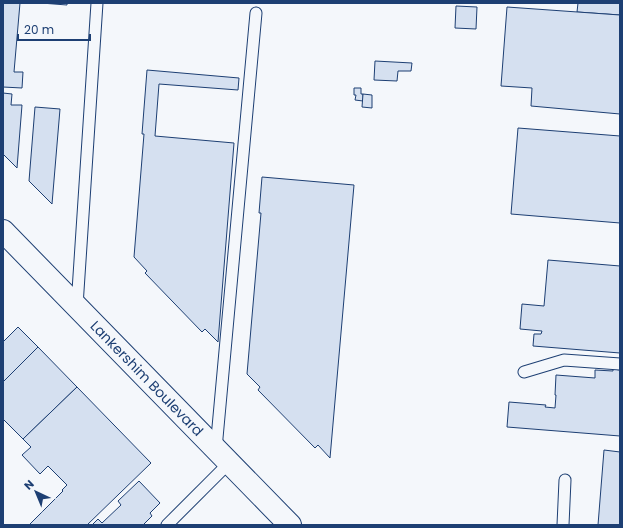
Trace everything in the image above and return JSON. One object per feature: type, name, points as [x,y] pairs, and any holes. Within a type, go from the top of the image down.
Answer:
[{"type":"main road","name":"Lankershim Boulevard","points":[[3,231],[290,525]]},
{"type":"lane","points":[[77,306],[97,3]]},
{"type":"lane","points":[[167,525],[222,456],[256,13]]},
{"type":"lane","points":[[524,372],[564,360],[620,364]]},
{"type":"lane","points":[[562,525],[565,480]]},
{"type":"building","points":[[3,3],[20,3],[14,72],[23,72],[22,88],[3,87]]},
{"type":"building","points":[[41,3],[67,3],[67,5]]},
{"type":"building","points":[[578,3],[620,3],[620,15],[577,12]]},
{"type":"building","points":[[456,6],[477,7],[476,29],[455,28]]},
{"type":"building","points":[[507,7],[620,15],[620,114],[531,106],[532,88],[501,86]]},
{"type":"building","points":[[375,61],[412,63],[411,71],[398,71],[397,81],[374,80]]},
{"type":"building","points":[[147,70],[239,78],[238,90],[159,84],[155,136],[234,143],[218,342],[205,329],[202,332],[145,273],[147,271],[134,257],[144,134],[142,134]]},
{"type":"building","points":[[354,88],[361,88],[363,101],[355,100],[356,95],[354,95]]},
{"type":"building","points":[[3,93],[12,94],[11,105],[22,105],[17,168],[3,154]]},
{"type":"building","points":[[363,94],[372,95],[372,108],[362,107]]},
{"type":"building","points":[[35,107],[60,109],[52,204],[29,181]]},
{"type":"building","points":[[518,128],[620,136],[620,223],[511,214]]},
{"type":"building","points":[[262,177],[354,185],[330,458],[318,445],[315,448],[258,390],[260,387],[247,374],[261,213],[259,213]]},
{"type":"building","points":[[548,260],[620,266],[620,353],[533,346],[534,334],[541,334],[542,331],[520,329],[522,304],[544,306]]},
{"type":"building","points":[[18,327],[38,347],[3,382],[3,342]]},
{"type":"building","points":[[38,347],[77,387],[23,439],[3,419],[3,382]]},
{"type":"building","points":[[613,369],[620,370],[620,436],[507,427],[509,402],[546,405],[545,407],[555,408],[556,375],[595,378],[595,370],[613,371]]},
{"type":"building","points":[[77,387],[151,463],[87,525],[29,525],[63,491],[62,490],[67,485],[48,466],[40,474],[22,455],[31,447],[23,439]]},
{"type":"building","points":[[604,450],[620,452],[620,525],[598,525]]},
{"type":"building","points":[[139,481],[160,503],[150,513],[152,516],[143,525],[92,525],[98,519],[102,523],[121,505],[118,501]]}]
